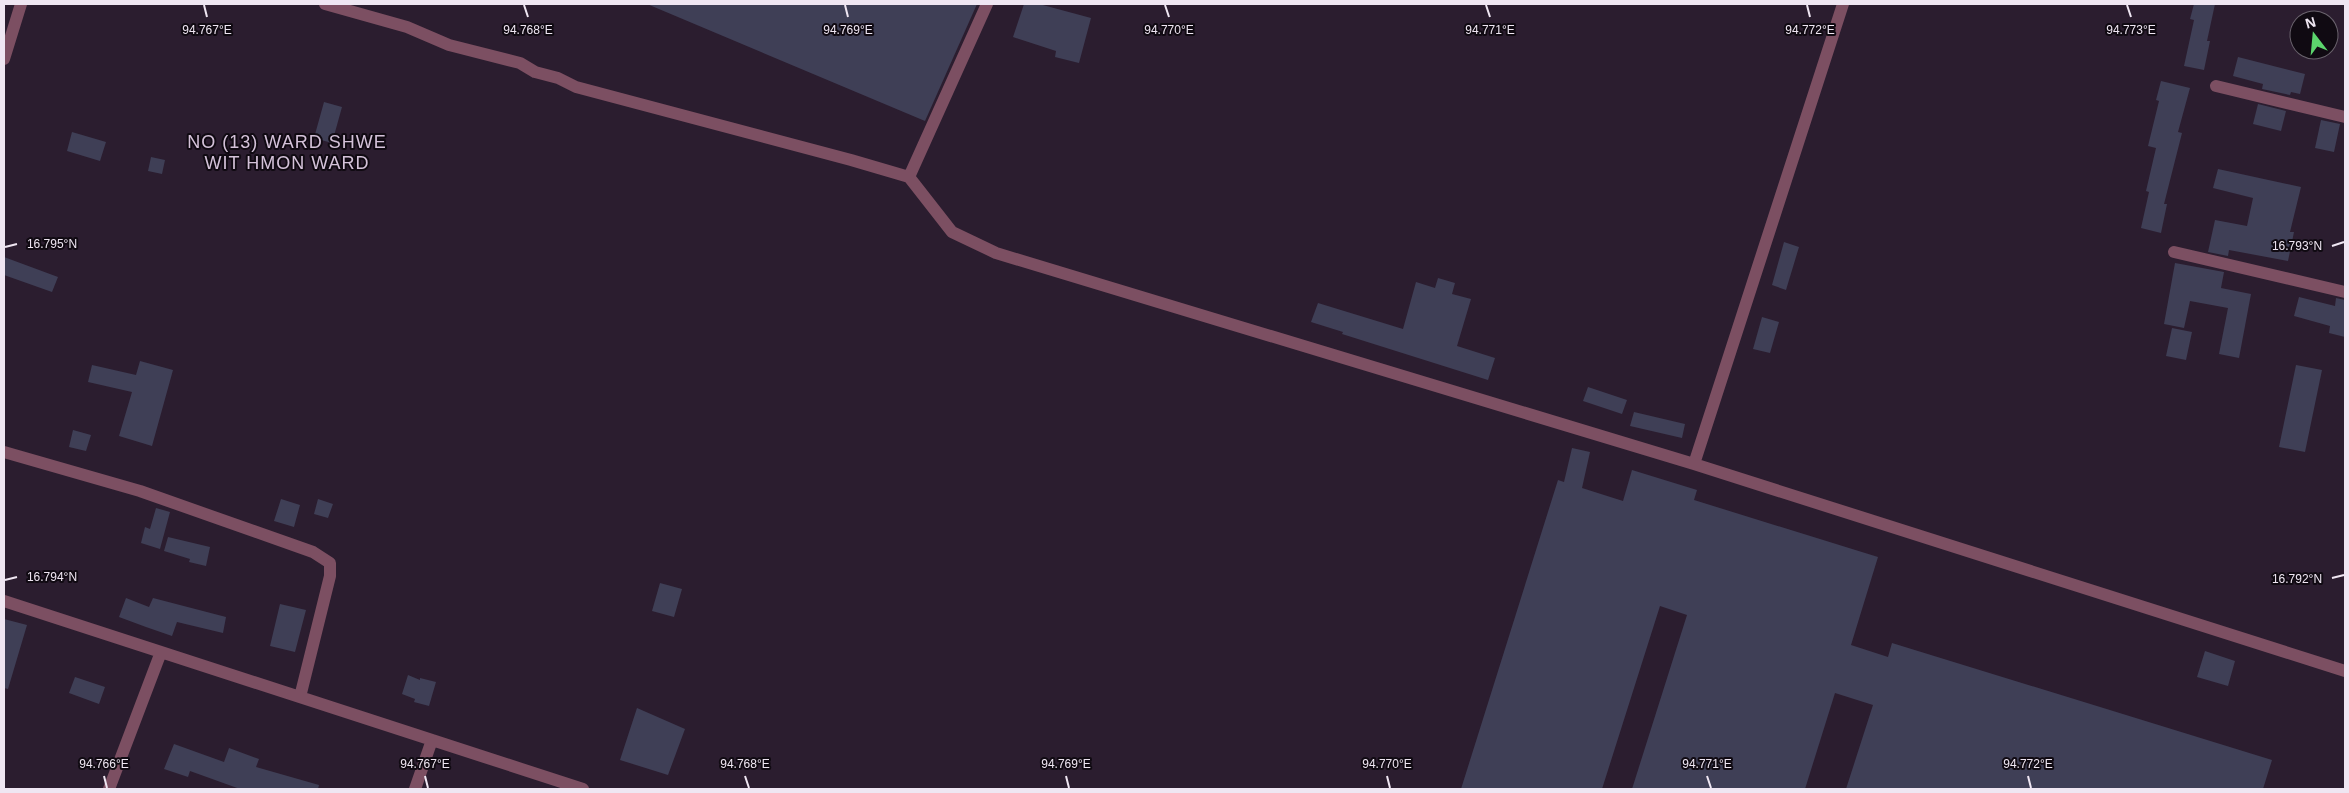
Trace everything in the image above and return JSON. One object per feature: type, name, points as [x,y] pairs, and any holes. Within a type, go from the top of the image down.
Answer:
[{"type":"street","points":[[4,59],[22,4]]},
{"type":"street","points":[[325,4],[407,27],[448,45],[520,63],[535,72],[558,78],[576,87],[852,160],[909,177],[952,232],[996,253],[1694,464],[2345,671]]},
{"type":"street","points":[[909,177],[987,4]]},
{"type":"street","points":[[1694,464],[1843,4]]},
{"type":"street","points":[[2216,86],[2345,116]]},
{"type":"street","points":[[2174,252],[2345,292]]},
{"type":"street","points":[[4,452],[140,491],[313,552],[330,563],[330,576],[300,697]]},
{"type":"street","points":[[4,601],[583,789]]},
{"type":"street","points":[[109,789],[161,652]]},
{"type":"street","points":[[415,789],[432,740]]},
{"type":"building","points":[[647,4],[977,4],[925,121]]},
{"type":"building","points":[[1024,4],[1039,4],[1091,18],[1079,63],[1055,57],[1056,51],[1013,37]]},
{"type":"building","points":[[2194,4],[2215,4],[2207,41],[2210,41],[2204,70],[2184,66],[2194,20],[2190,19]]},
{"type":"building","points":[[2238,57],[2305,74],[2300,94],[2291,92],[2290,95],[2262,89],[2263,84],[2233,76]]},
{"type":"building","points":[[2161,81],[2190,88],[2178,132],[2182,133],[2164,204],[2167,204],[2161,233],[2141,228],[2149,192],[2146,191],[2156,148],[2148,146],[2159,101],[2156,100]]},
{"type":"building","points":[[324,102],[342,107],[332,143],[314,138]]},
{"type":"building","points":[[2258,104],[2286,111],[2281,131],[2253,124]]},
{"type":"building","points":[[2321,120],[2340,124],[2334,152],[2315,148]]},
{"type":"building","points":[[72,132],[106,142],[100,161],[67,151]]},
{"type":"building","points":[[151,157],[165,160],[162,174],[148,171]]},
{"type":"building","points":[[2218,169],[2301,187],[2290,232],[2294,232],[2288,261],[2229,250],[2228,256],[2208,252],[2215,220],[2247,226],[2253,198],[2213,188]]},
{"type":"building","points":[[1784,242],[1799,247],[1786,290],[1772,285]]},
{"type":"building","points":[[4,257],[58,277],[52,292],[4,275]]},
{"type":"building","points":[[2175,263],[2224,272],[2221,288],[2251,294],[2239,358],[2219,354],[2228,308],[2190,301],[2184,328],[2164,324]]},
{"type":"building","points":[[1438,278],[1455,283],[1452,294],[1471,299],[1457,346],[1495,358],[1488,380],[1342,334],[1343,332],[1311,322],[1318,303],[1403,329],[1416,282],[1435,288]]},
{"type":"building","points":[[2299,297],[2335,306],[2336,298],[2345,300],[2345,337],[2329,333],[2330,326],[2294,316]]},
{"type":"building","points":[[1762,317],[1779,322],[1770,353],[1753,349]]},
{"type":"building","points":[[2172,328],[2192,332],[2186,360],[2166,356]]},
{"type":"building","points":[[140,361],[173,370],[152,446],[119,436],[132,392],[88,382],[92,365],[136,375]]},
{"type":"building","points":[[2296,365],[2322,370],[2305,452],[2279,447]]},
{"type":"building","points":[[1588,387],[1627,400],[1622,414],[1583,401]]},
{"type":"building","points":[[1634,412],[1685,424],[1682,438],[1630,426]]},
{"type":"building","points":[[73,430],[91,435],[86,451],[69,447]]},
{"type":"building","points":[[1572,448],[1590,452],[1582,488],[1623,501],[1632,470],[1697,490],[1694,500],[1878,557],[1851,645],[1888,657],[1892,643],[2272,760],[2263,789],[1846,789],[1873,705],[1835,693],[1805,789],[1632,789],[1687,615],[1660,606],[1602,789],[1461,789],[1558,480],[1564,482]]},
{"type":"building","points":[[281,499],[300,505],[294,527],[274,521]]},
{"type":"building","points":[[318,499],[333,504],[328,518],[314,514]]},
{"type":"building","points":[[156,508],[170,512],[160,549],[141,543],[145,527],[150,529]]},
{"type":"building","points":[[168,537],[210,547],[206,566],[189,562],[190,559],[164,551]]},
{"type":"building","points":[[660,583],[682,589],[674,617],[652,611]]},
{"type":"building","points":[[126,598],[149,607],[153,598],[226,617],[223,633],[177,622],[172,636],[146,627],[119,617]]},
{"type":"building","points":[[280,604],[306,610],[295,652],[270,646]]},
{"type":"building","points":[[4,619],[27,625],[8,689],[4,688]]},
{"type":"building","points":[[2205,651],[2235,661],[2228,686],[2197,677]]},
{"type":"building","points":[[408,675],[420,680],[420,678],[436,682],[429,706],[414,702],[415,699],[402,694]]},
{"type":"building","points":[[75,677],[105,687],[99,704],[69,693]]},
{"type":"building","points":[[637,708],[685,729],[668,775],[620,760]]},
{"type":"building","points":[[174,744],[224,762],[229,748],[259,759],[256,767],[319,785],[318,789],[240,789],[190,771],[188,777],[164,769]]},
{"type":"district","name":"NO (13) WARD SHWE WIT HMON WARD","points":[[287,152]]}]
